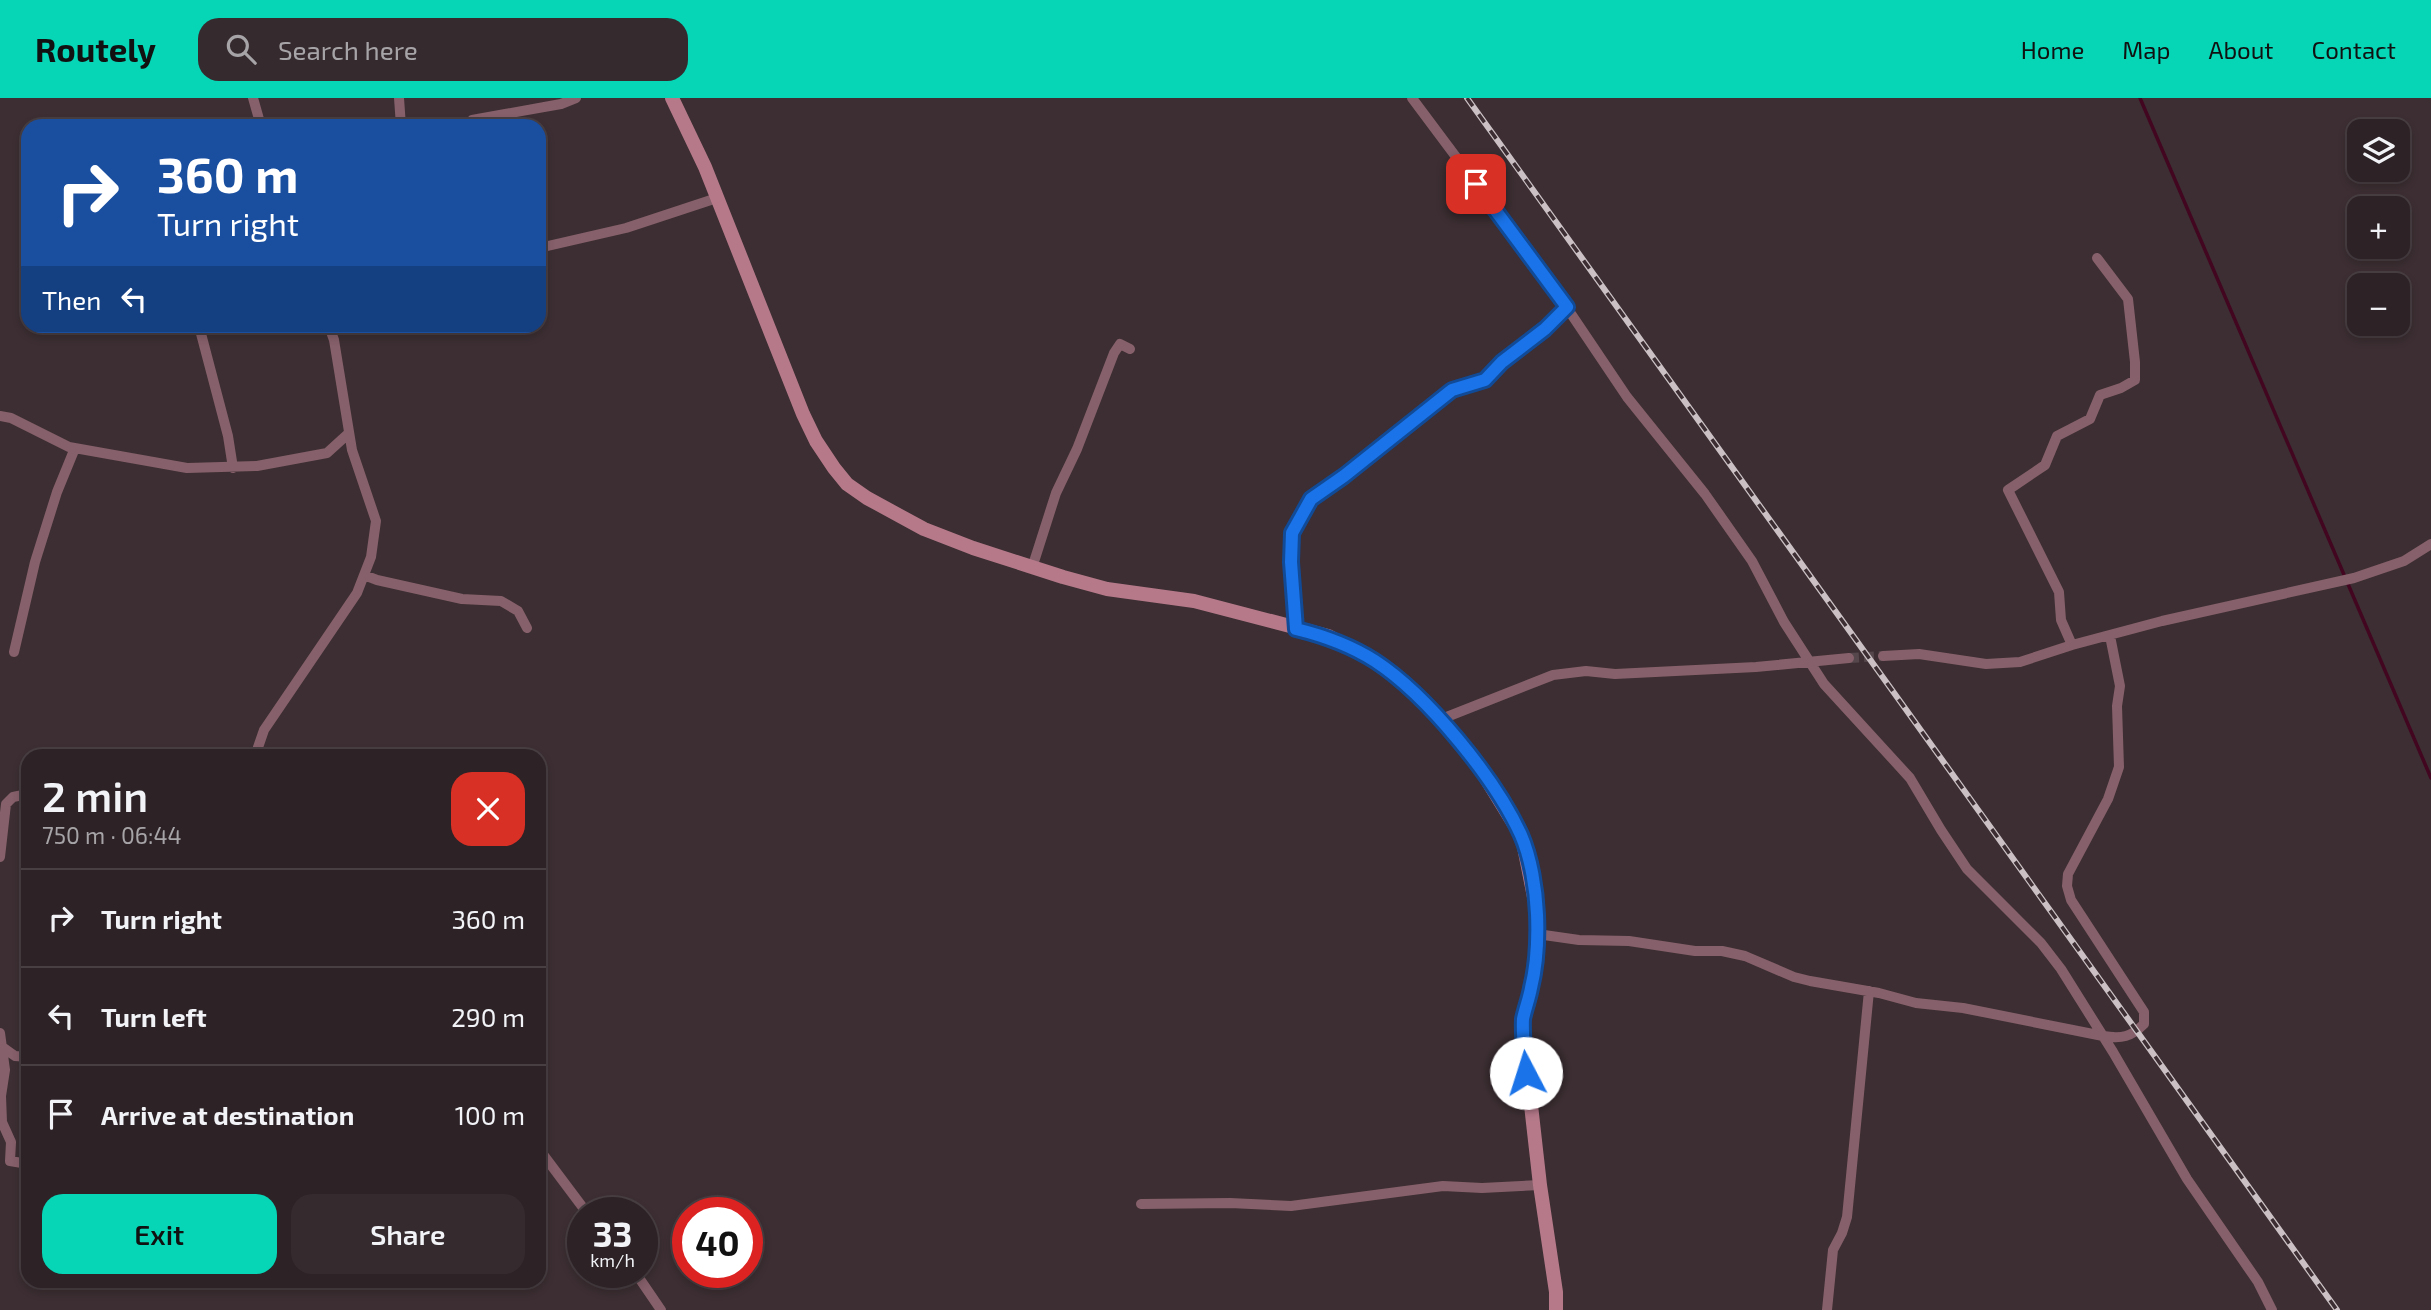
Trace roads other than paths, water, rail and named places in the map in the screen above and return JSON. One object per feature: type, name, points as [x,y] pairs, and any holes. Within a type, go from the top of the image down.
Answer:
[{"type":"street","points":[[253,98],[259,119]]},
{"type":"street","points":[[398,98],[400,119]]},
{"type":"street","points":[[478,119],[561,104],[576,98]]},
{"type":"street","points":[[672,98],[705,167],[803,414],[816,441],[847,484],[923,529],[1032,568],[1107,589],[1194,601],[1328,636],[1374,660],[1396,676],[1476,762],[1522,837],[1532,877],[1537,934],[1532,986],[1524,1017],[1523,1034],[1540,1185],[1556,1292],[1556,1310]]},
{"type":"street","points":[[1412,98],[1567,307],[1627,397],[1705,494],[1752,561],[1784,622],[1824,684],[1910,778],[1967,869],[2041,943],[2061,969],[2187,1179],[2258,1282],[2272,1310]]},
{"type":"street","points":[[546,246],[626,228],[717,198]]},
{"type":"street","points":[[2072,645],[2061,620],[2059,592],[2008,490],[2045,465],[2057,436],[2090,419],[2100,395],[2134,380],[2135,362],[2128,299],[2097,258]]},
{"type":"street","points":[[1296,629],[1291,562],[1292,533],[1311,499],[1452,390],[1485,380],[1502,362],[1545,329],[1567,307]]},
{"type":"street","points":[[201,333],[228,436],[233,468]]},
{"type":"street","points":[[257,749],[264,730],[357,593],[371,557],[376,521],[352,450],[332,333]]},
{"type":"street","points":[[1032,568],[1056,493],[1077,449],[1114,353],[1120,344],[1130,349]]},
{"type":"street","points":[[0,416],[11,418],[75,448],[187,468],[233,468],[327,453],[349,433]]},
{"type":"street","points":[[14,652],[35,562],[57,492],[75,448]]},
{"type":"street","points":[[1883,656],[1919,654],[1986,664],[2020,662],[2162,621],[2354,578],[2404,561],[2431,544]]},
{"type":"street","points":[[364,575],[462,599],[501,601],[518,611],[527,628]]},
{"type":"street","points":[[1537,934],[1579,940],[1629,941],[1695,951],[1722,951],[1745,956],[1794,977],[1907,1001],[1964,1008],[2103,1036],[2127,1037],[2136,1032],[2145,1021],[2141,1007],[2071,900],[2067,886],[2068,874],[2108,799],[2119,767],[2117,706],[2120,686],[2110,636]]},
{"type":"street","points":[[1439,720],[1553,675],[1586,671],[1615,674],[1756,667],[1849,658]]},
{"type":"street","points":[[0,857],[6,804],[13,797],[21,795]]},
{"type":"street","points":[[1827,1310],[1833,1251],[1847,1217],[1870,991]]},
{"type":"street","points":[[0,1033],[5,1070],[1,1096],[2,1122],[11,1142],[5,1162]]},
{"type":"street","points":[[1,1046],[15,1056],[21,1056]]},
{"type":"street","points":[[546,1158],[575,1197]]},
{"type":"street","points":[[1141,1204],[1230,1203],[1292,1206],[1443,1186],[1482,1188],[1540,1185]]},
{"type":"street","points":[[646,1288],[661,1310]]},
{"type":"waterway","points":[[2140,98],[2431,778]]},
{"type":"tunnel","points":[[1849,658],[1883,656]]},
{"type":"railway","points":[[1467,98],[2337,1310]]}]
